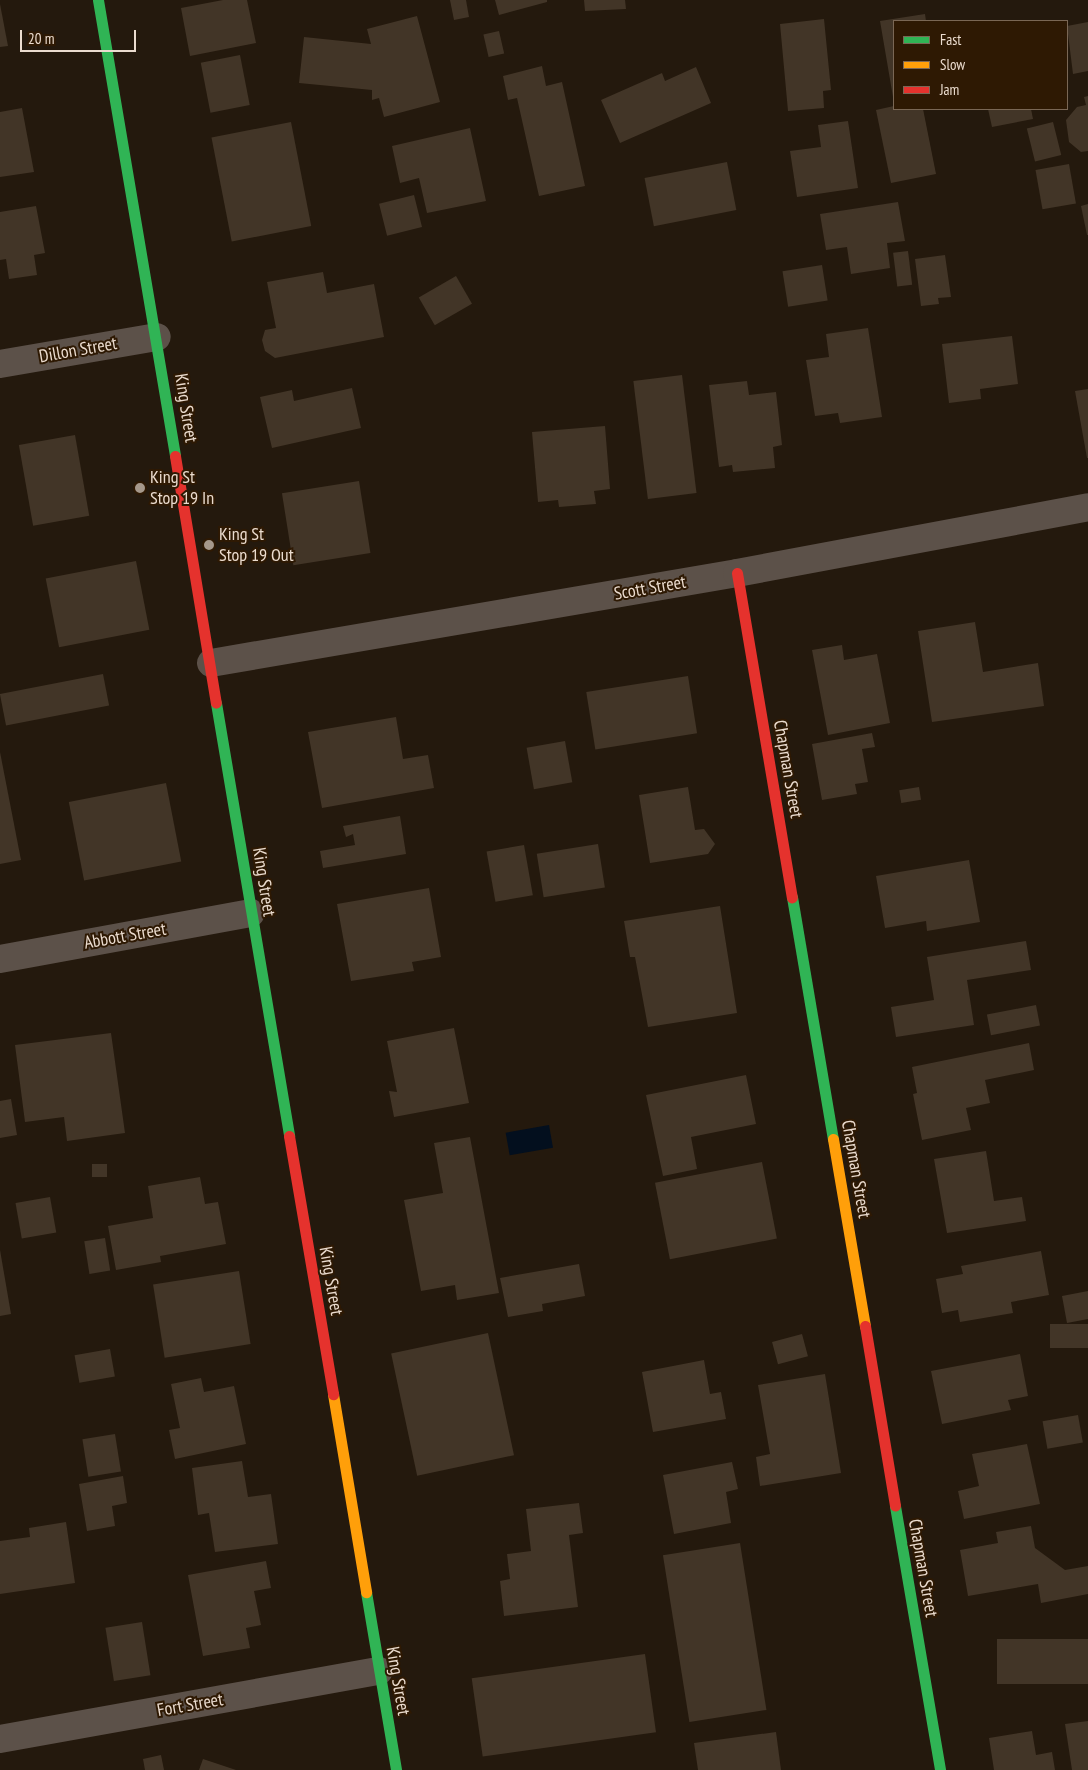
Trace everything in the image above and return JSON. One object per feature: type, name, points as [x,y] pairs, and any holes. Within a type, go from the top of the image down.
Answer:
[{"type":"street","name":"King Street","points":[[98,0],[157,337],[251,913],[396,1770]]},
{"type":"street","name":"Dillon Street","points":[[0,364],[157,337]]},
{"type":"street","name":"Scott Street","points":[[211,663],[737,573],[1088,507]]},
{"type":"street","name":"Chapman Street","points":[[737,573],[940,1770]]},
{"type":"street","name":"Abbott Street","points":[[0,959],[251,913]]},
{"type":"street","name":"Fort Street","points":[[0,1739],[379,1671]]},
{"type":"water","points":[[549,1125],[553,1148],[510,1155],[506,1133]]},
{"type":"building","points":[[223,0],[247,0],[256,43],[190,56],[181,8]]},
{"type":"building","points":[[450,0],[466,0],[469,17],[454,20]]},
{"type":"building","points":[[495,0],[547,0],[547,2],[499,15]]},
{"type":"building","points":[[584,0],[625,0],[626,9],[585,11]]},
{"type":"building","points":[[0,4],[8,46],[0,47]]},
{"type":"building","points":[[925,14],[926,20],[893,20],[893,97],[880,21]]},
{"type":"building","points":[[417,16],[440,102],[384,117],[379,98],[372,100],[372,90],[299,83],[304,37],[371,44],[367,29]]},
{"type":"building","points":[[824,19],[831,90],[823,91],[824,108],[788,111],[780,24]]},
{"type":"building","points":[[1088,22],[1088,71],[1073,74],[1068,26]]},
{"type":"building","points":[[499,31],[504,53],[489,57],[483,35]]},
{"type":"building","points":[[240,55],[250,105],[210,113],[201,63]]},
{"type":"building","points":[[542,66],[546,86],[562,82],[585,186],[539,196],[517,98],[508,100],[503,76]]},
{"type":"building","points":[[696,67],[711,103],[620,143],[601,100],[662,73],[665,81]]},
{"type":"building","points":[[1088,96],[1088,151],[1081,152],[1069,142],[1066,120],[1077,107],[1086,105],[1084,97]]},
{"type":"building","points":[[893,106],[893,110],[923,110],[936,174],[891,183],[876,110]]},
{"type":"building","points":[[22,108],[34,172],[0,177],[0,112]]},
{"type":"building","points":[[988,110],[1031,110],[1033,119],[992,127]]},
{"type":"building","points":[[848,121],[858,188],[797,197],[790,151],[821,147],[818,125]]},
{"type":"building","points":[[291,122],[311,226],[232,242],[211,137]]},
{"type":"building","points":[[1053,122],[1061,155],[1035,162],[1027,129]]},
{"type":"building","points":[[470,128],[486,201],[427,213],[419,178],[400,183],[392,146]]},
{"type":"building","points":[[727,162],[736,210],[654,226],[645,178]]},
{"type":"building","points":[[1069,164],[1076,203],[1042,209],[1036,170]]},
{"type":"building","points":[[414,195],[422,227],[387,236],[379,204]]},
{"type":"building","points":[[898,202],[905,241],[887,243],[890,268],[851,274],[847,247],[826,250],[820,214]]},
{"type":"building","points":[[1088,204],[1088,235],[1087,235],[1081,206]]},
{"type":"building","points":[[36,206],[45,253],[34,255],[37,275],[9,279],[6,259],[0,260],[0,212]]},
{"type":"building","points":[[908,251],[912,285],[897,287],[893,253]]},
{"type":"building","points":[[945,255],[951,297],[938,298],[939,304],[921,306],[915,259]]},
{"type":"building","points":[[822,265],[828,301],[788,307],[782,271]]},
{"type":"building","points":[[323,272],[327,293],[374,284],[384,337],[275,358],[265,351],[262,340],[265,330],[276,328],[267,282]]},
{"type":"building","points":[[456,276],[472,304],[435,325],[419,298]]},
{"type":"building","points":[[868,328],[882,417],[840,423],[838,413],[815,416],[806,360],[829,357],[826,334]]},
{"type":"building","points":[[1012,336],[1018,384],[980,389],[981,399],[949,403],[942,344]]},
{"type":"building","points":[[682,375],[697,493],[648,499],[633,381]]},
{"type":"building","points":[[747,381],[749,395],[776,392],[782,445],[773,447],[775,468],[733,472],[732,465],[719,467],[709,385]]},
{"type":"building","points":[[352,388],[361,428],[272,448],[260,397],[292,390],[294,401]]},
{"type":"building","points":[[1088,389],[1088,458],[1087,458],[1075,391]]},
{"type":"building","points":[[605,426],[610,489],[594,491],[596,504],[559,507],[558,500],[538,502],[532,432]]},
{"type":"building","points":[[75,435],[89,516],[33,526],[19,445]]},
{"type":"building","points":[[359,481],[370,553],[293,565],[282,493]]},
{"type":"building","points":[[136,561],[149,630],[59,647],[46,579]]},
{"type":"building","points":[[975,622],[983,672],[1038,663],[1044,706],[932,722],[918,631]]},
{"type":"building","points":[[842,645],[844,660],[877,654],[890,723],[828,735],[812,650]]},
{"type":"building","points":[[103,674],[109,705],[6,725],[0,694]]},
{"type":"building","points":[[688,676],[697,733],[595,749],[586,692]]},
{"type":"building","points":[[396,717],[403,759],[428,755],[434,788],[322,808],[308,732]]},
{"type":"building","points":[[872,733],[875,747],[862,749],[868,782],[855,784],[857,794],[822,800],[812,744]]},
{"type":"building","points":[[565,741],[572,782],[534,789],[527,748]]},
{"type":"building","points":[[0,752],[21,860],[0,864]]},
{"type":"building","points":[[166,783],[181,862],[84,880],[69,802]]},
{"type":"building","points":[[688,787],[695,830],[704,829],[715,844],[708,854],[650,863],[639,795]]},
{"type":"building","points":[[919,787],[921,800],[901,803],[899,790]]},
{"type":"building","points":[[400,816],[406,854],[323,868],[320,851],[355,845],[353,834],[346,837],[343,826]]},
{"type":"building","points":[[598,844],[605,887],[544,897],[537,854]]},
{"type":"building","points":[[524,845],[533,895],[495,902],[487,852]]},
{"type":"building","points":[[969,860],[980,922],[927,931],[926,921],[885,928],[876,876]]},
{"type":"building","points":[[429,888],[441,957],[412,962],[414,971],[351,981],[337,904]]},
{"type":"building","points":[[720,906],[737,1013],[648,1027],[635,957],[630,957],[624,921]]},
{"type":"building","points":[[1026,941],[1031,970],[967,980],[974,1025],[896,1037],[891,1007],[934,1000],[927,957]]},
{"type":"building","points":[[1036,1005],[1040,1026],[991,1035],[987,1015]]},
{"type":"building","points":[[454,1028],[469,1103],[394,1117],[389,1091],[397,1092],[387,1041]]},
{"type":"building","points":[[111,1033],[125,1133],[67,1141],[64,1117],[25,1122],[15,1045]]},
{"type":"building","points":[[1029,1043],[1034,1070],[985,1080],[990,1103],[966,1108],[971,1130],[922,1140],[913,1094],[917,1093],[912,1067]]},
{"type":"building","points":[[746,1075],[756,1124],[691,1137],[697,1169],[663,1176],[646,1095]]},
{"type":"building","points":[[11,1099],[17,1135],[0,1138],[0,1101]]},
{"type":"building","points":[[470,1137],[499,1293],[457,1300],[455,1285],[421,1291],[404,1200],[443,1193],[434,1143]]},
{"type":"building","points":[[986,1151],[994,1201],[1022,1197],[1026,1221],[947,1233],[934,1159]]},
{"type":"building","points":[[762,1162],[777,1239],[670,1259],[655,1183]]},
{"type":"building","points":[[92,1164],[107,1164],[107,1177],[92,1177]]},
{"type":"building","points":[[200,1177],[205,1204],[218,1202],[226,1244],[160,1256],[161,1262],[116,1270],[108,1226],[153,1218],[148,1186]]},
{"type":"building","points":[[50,1197],[56,1232],[22,1239],[16,1203]]},
{"type":"building","points":[[105,1238],[110,1271],[89,1274],[84,1241]]},
{"type":"building","points":[[0,1250],[11,1314],[0,1316]]},
{"type":"building","points":[[1041,1251],[1049,1295],[1011,1302],[1013,1313],[960,1322],[958,1310],[942,1313],[936,1279],[963,1274],[961,1266]]},
{"type":"building","points":[[579,1264],[585,1296],[542,1304],[543,1311],[508,1317],[500,1278]]},
{"type":"building","points":[[239,1271],[251,1344],[165,1358],[153,1285]]},
{"type":"building","points":[[1088,1291],[1088,1319],[1067,1323],[1062,1296]]},
{"type":"building","points":[[1050,1324],[1088,1324],[1088,1348],[1050,1348]]},
{"type":"building","points":[[488,1333],[514,1455],[417,1476],[391,1354]]},
{"type":"building","points":[[802,1334],[808,1356],[778,1364],[772,1342]]},
{"type":"building","points":[[110,1349],[115,1377],[79,1383],[75,1355]]},
{"type":"building","points":[[1020,1354],[1028,1396],[1008,1400],[1011,1410],[942,1424],[931,1371]]},
{"type":"building","points":[[704,1360],[710,1394],[721,1392],[726,1419],[653,1432],[642,1372]]},
{"type":"building","points":[[825,1374],[841,1473],[760,1486],[756,1457],[770,1454],[758,1385]]},
{"type":"building","points":[[201,1378],[204,1392],[234,1386],[246,1444],[175,1459],[169,1430],[180,1428],[171,1384]]},
{"type":"building","points":[[1078,1415],[1083,1443],[1047,1449],[1043,1421]]},
{"type":"building","points":[[115,1434],[121,1472],[88,1477],[82,1439]]},
{"type":"building","points":[[1027,1444],[1040,1504],[964,1519],[958,1491],[979,1486],[972,1454]]},
{"type":"building","points":[[242,1461],[248,1497],[271,1494],[278,1544],[215,1552],[209,1513],[198,1515],[192,1468]]},
{"type":"building","points":[[732,1462],[738,1489],[726,1492],[731,1523],[674,1534],[663,1475]]},
{"type":"building","points":[[123,1476],[127,1503],[112,1506],[115,1526],[87,1531],[79,1484]]},
{"type":"building","points":[[579,1503],[583,1533],[569,1535],[578,1607],[504,1616],[500,1581],[510,1579],[507,1554],[531,1551],[526,1509]]},
{"type":"building","points":[[66,1522],[75,1583],[0,1594],[0,1541],[30,1537],[29,1528]]},
{"type":"building","points":[[1031,1526],[1035,1548],[1065,1570],[1088,1566],[1088,1594],[1041,1603],[1038,1584],[968,1596],[960,1550],[998,1543],[996,1532]]},
{"type":"building","points":[[740,1543],[766,1710],[689,1722],[663,1555]]},
{"type":"building","points":[[266,1561],[271,1588],[254,1591],[261,1625],[246,1628],[250,1648],[203,1656],[188,1575]]},
{"type":"building","points":[[142,1622],[150,1675],[114,1681],[105,1628]]},
{"type":"building","points":[[997,1639],[1088,1639],[1088,1684],[997,1684]]},
{"type":"building","points":[[645,1654],[656,1732],[483,1757],[472,1678]]},
{"type":"building","points":[[1088,1721],[1088,1770],[1072,1770],[1065,1724]]},
{"type":"building","points":[[1032,1731],[1036,1755],[1052,1752],[1055,1770],[994,1770],[989,1738]]},
{"type":"building","points":[[776,1732],[781,1770],[698,1770],[694,1743]]},
{"type":"building","points":[[161,1755],[164,1770],[145,1770],[143,1759]]},
{"type":"building","points":[[203,1759],[236,1770],[199,1770]]},
{"type":"traffic: fast","points":[[98,0],[175,456]]},
{"type":"traffic: fast","points":[[216,703],[289,1136]]},
{"type":"traffic: fast","points":[[792,897],[833,1139]]},
{"type":"traffic: fast","points":[[895,1506],[940,1770]]},
{"type":"traffic: fast","points":[[366,1592],[396,1770]]},
{"type":"traffic: slow","points":[[833,1139],[865,1326]]},
{"type":"traffic: slow","points":[[333,1394],[366,1592]]},
{"type":"traffic: jam","points":[[175,456],[216,703]]},
{"type":"traffic: jam","points":[[737,573],[792,897]]},
{"type":"traffic: jam","points":[[289,1136],[333,1394]]},
{"type":"traffic: jam","points":[[865,1326],[895,1506]]},
{"type":"place","name":"King St Stop 19 In","points":[[140,488]]},
{"type":"place","name":"King St Stop 19 Out","points":[[209,545]]}]
